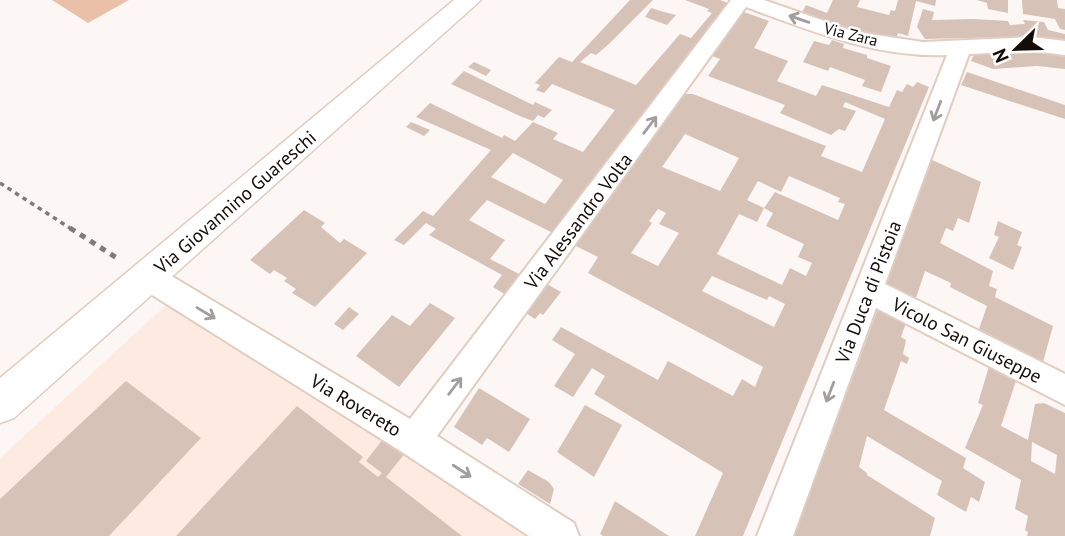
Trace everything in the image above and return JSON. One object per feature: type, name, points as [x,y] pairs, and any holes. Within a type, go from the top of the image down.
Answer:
[{"type":"street","name":"Via Giovannino Guareschi","points":[[0,404],[469,0]]},
{"type":"street","name":"Via Zara","points":[[743,0],[853,38],[923,49],[1032,44],[1065,48]]},
{"type":"street","name":"Via Alessandro Volta","points":[[414,440],[743,0]]},
{"type":"street","name":"Via Duca di Pistoia","points":[[775,536],[961,47]]},
{"type":"street","name":"Via Rovereto","points":[[148,277],[414,440],[561,536]]},
{"type":"street","name":"Vicolo San Giuseppe","points":[[869,290],[1065,390]]},
{"type":"path","points":[[0,183],[148,277]]},
{"type":"shaded area","points":[[52,0],[129,0],[88,23]]},
{"type":"shaded area","points":[[166,305],[531,536],[0,536],[0,458]]},
{"type":"building","points":[[630,0],[653,0],[609,44],[596,55],[591,53],[580,62],[636,85],[680,34],[691,38],[712,13],[707,11],[709,9],[685,0],[720,0],[728,3],[555,234],[487,200],[469,220],[505,240],[490,259],[521,275],[506,295],[493,287],[502,275],[429,235],[436,229],[426,223],[404,245],[394,240],[423,211],[433,216],[491,150],[416,117],[430,103],[502,138],[504,135],[515,141],[533,122],[558,133],[553,139],[583,152],[615,110],[552,84],[544,93],[536,90],[540,85],[535,83],[559,57],[572,62]],"holes":[[[513,153],[563,180],[545,204],[491,177]]]},
{"type":"building","points":[[833,0],[860,0],[857,7],[889,15],[891,10],[895,11],[898,0],[936,0],[935,6],[916,1],[908,36],[898,33],[896,39],[889,40],[820,23],[801,14],[806,5],[827,13]]},
{"type":"building","points":[[977,0],[1008,0],[1008,13],[988,9],[987,3]]},
{"type":"building","points":[[1022,0],[1057,0],[1058,8],[1065,9],[1065,30],[1060,29],[1055,19],[1023,14]]},
{"type":"building","points":[[651,8],[676,15],[667,25],[645,17]]},
{"type":"building","points":[[923,9],[934,12],[932,20],[1008,21],[1010,25],[1025,24],[1023,20],[1044,22],[1048,30],[1065,34],[1065,43],[1014,37],[925,39],[917,27]]},
{"type":"building","points":[[744,12],[769,21],[754,48],[788,61],[777,81],[816,96],[822,85],[889,107],[897,90],[902,92],[907,84],[913,87],[917,82],[929,87],[743,536],[695,536],[723,473],[594,394],[605,376],[592,368],[573,397],[554,386],[575,354],[552,340],[561,327],[658,380],[668,361],[733,396],[742,379],[755,387],[763,367],[588,273],[598,257],[570,243],[684,94],[693,94],[826,146],[821,156],[862,172],[885,119],[845,102],[843,107],[856,111],[845,131],[839,129],[831,135],[780,113],[785,105],[708,76],[720,59],[712,56]],"holes":[[[685,134],[739,158],[720,191],[662,167]],[[789,176],[840,198],[838,202],[845,204],[838,220],[775,192],[764,208],[747,200],[758,181],[781,192]],[[764,208],[773,213],[766,226],[804,244],[798,257],[812,263],[806,276],[790,268],[782,285],[717,254],[739,214],[757,222]],[[658,209],[666,213],[659,224],[679,233],[658,266],[631,253],[652,223],[649,221]],[[712,276],[767,300],[769,296],[785,304],[774,327],[702,291]]]},
{"type":"building","points":[[832,40],[844,44],[843,48],[891,66],[881,92],[862,86],[865,80],[830,67],[828,71],[803,62],[814,41],[829,45]]},
{"type":"building","points":[[1035,53],[1065,56],[1065,69],[1037,66],[993,69],[971,61],[974,54]]},
{"type":"building","points":[[474,62],[491,70],[486,76],[468,67]]},
{"type":"building","points":[[464,71],[533,105],[535,102],[552,110],[544,118],[538,115],[533,121],[522,117],[451,84]]},
{"type":"building","points":[[967,72],[1065,105],[1065,119],[961,85]]},
{"type":"building","points":[[411,122],[430,130],[424,136],[406,127]]},
{"type":"building","points":[[932,160],[981,182],[969,223],[958,218],[953,231],[946,228],[940,243],[993,271],[989,286],[997,289],[995,297],[1053,326],[1043,362],[979,329],[987,306],[950,287],[951,283],[925,271],[914,304],[884,289]]},
{"type":"building","points":[[304,210],[325,223],[321,227],[340,243],[344,239],[367,253],[315,307],[292,293],[296,289],[284,281],[287,278],[274,270],[270,274],[250,260]]},
{"type":"building","points":[[998,221],[1022,232],[1017,245],[1022,247],[1013,270],[989,258],[999,237],[994,235]]},
{"type":"building","points":[[545,283],[561,292],[543,315],[540,313],[535,319],[524,312]]},
{"type":"building","points":[[430,303],[455,318],[399,387],[356,356],[392,315],[410,326]]},
{"type":"building","points":[[879,306],[907,320],[901,337],[906,340],[903,354],[909,358],[907,364],[901,361],[884,410],[966,458],[963,468],[985,482],[979,502],[971,497],[966,512],[937,495],[942,481],[867,436],[859,467],[867,475],[935,518],[930,536],[794,536]]},
{"type":"building","points":[[349,307],[359,314],[343,330],[334,324]]},
{"type":"building","points":[[990,363],[1017,378],[1001,426],[1028,440],[1035,404],[1044,403],[1065,413],[1065,536],[1027,536],[1028,532],[1025,530],[1028,516],[1015,509],[1021,480],[965,448],[983,405],[978,403]],"holes":[[[1032,442],[1057,455],[1055,474],[1031,461]]]},
{"type":"building","points":[[126,381],[201,438],[109,536],[0,536],[0,499]]},
{"type":"building","points":[[479,388],[530,419],[509,452],[487,438],[482,445],[454,427]]},
{"type":"building","points":[[585,405],[622,425],[594,477],[557,452]]},
{"type":"building","points":[[297,406],[363,457],[359,462],[378,477],[382,473],[366,461],[383,439],[406,452],[386,477],[462,536],[176,536]]},
{"type":"building","points":[[528,470],[549,482],[554,489],[550,504],[518,484]]},
{"type":"building","points":[[615,501],[669,536],[603,536],[600,534]]}]
